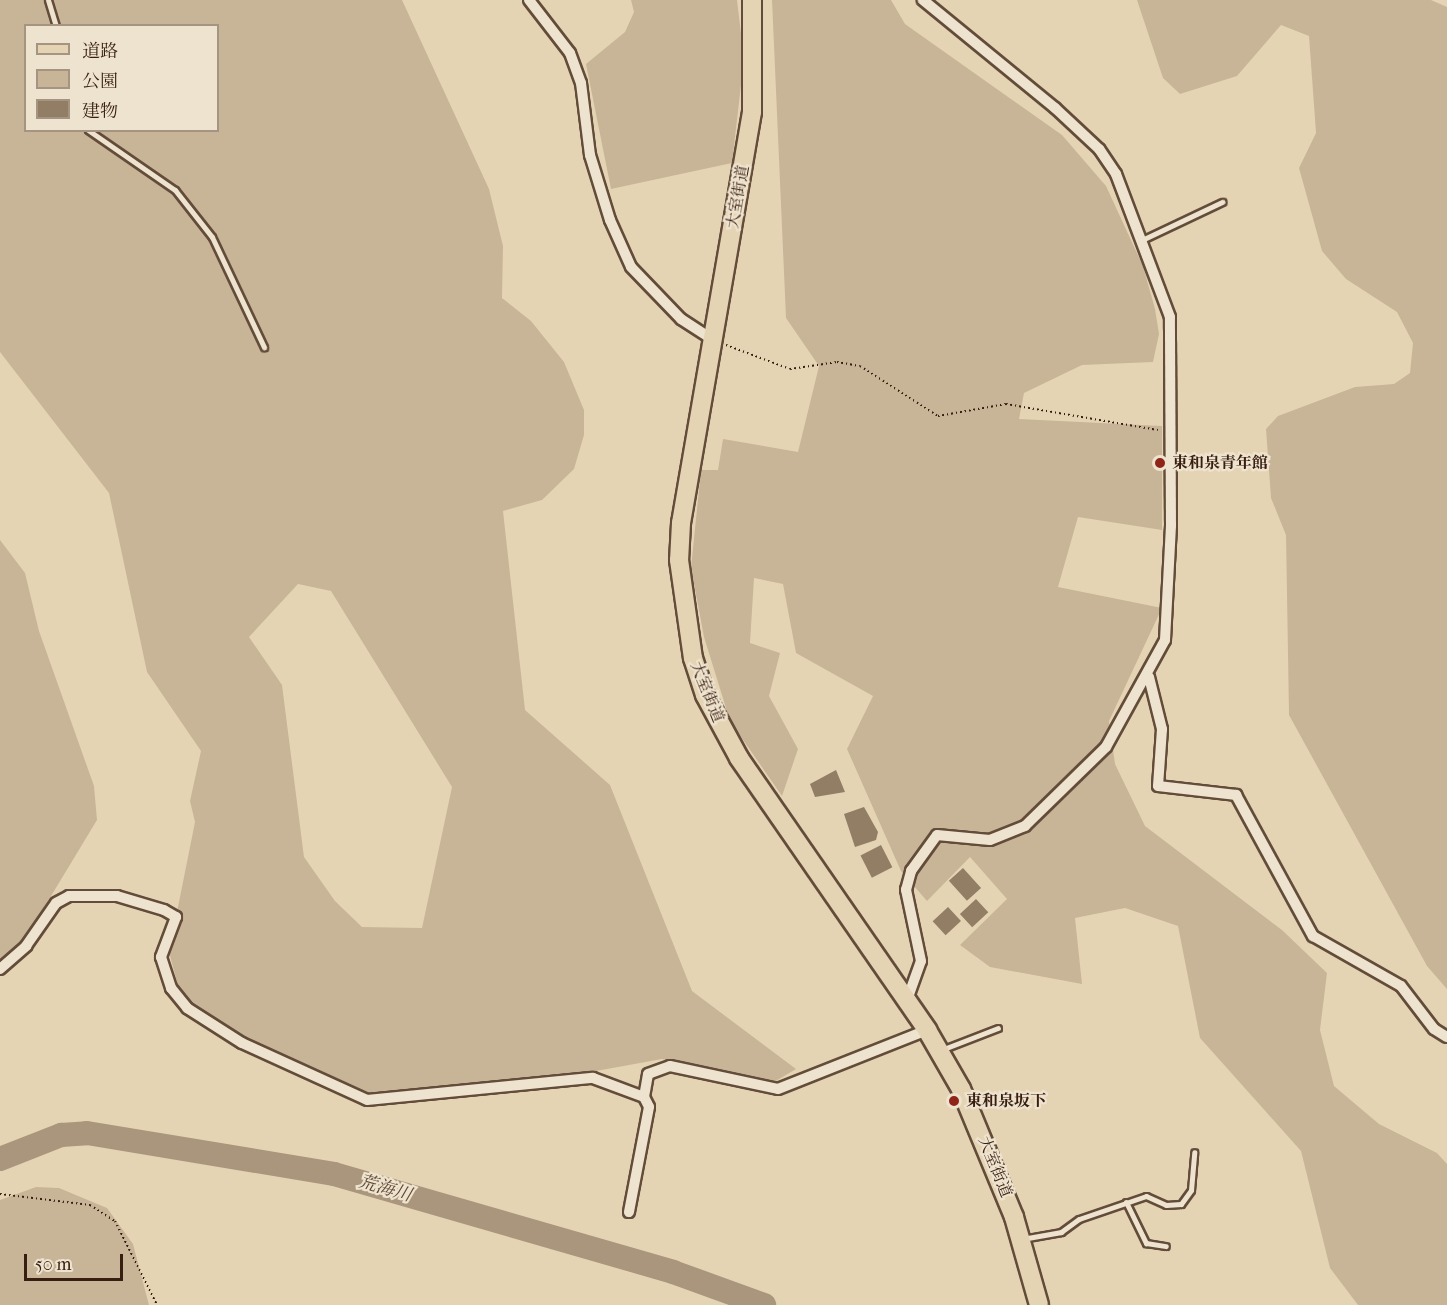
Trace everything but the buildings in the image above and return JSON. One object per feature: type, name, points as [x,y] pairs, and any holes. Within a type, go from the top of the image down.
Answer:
[{"type":"main road","name":"大室街道","points":[[752,0],[752,112],[712,339],[680,542],[693,657],[705,695],[739,758],[940,1050],[992,1156],[1039,1305]]},
{"type":"street","points":[[529,0],[573,63],[590,155],[609,220],[632,267],[681,319],[712,339]]},
{"type":"street","points":[[907,1000],[921,961],[906,890],[924,848],[938,836],[990,840],[1026,826],[1106,747],[1149,677],[1165,640],[1169,613],[1170,317],[1116,174],[1099,149],[923,0]]},
{"type":"street","points":[[1149,677],[1162,729],[1158,786],[1236,795],[1313,936],[1401,986],[1434,1029],[1447,1037]]},
{"type":"street","points":[[0,969],[26,946],[56,903],[84,894],[117,896],[176,917],[161,957],[171,988],[187,1008],[242,1043],[367,1100],[593,1078],[644,1097]]},
{"type":"street","points":[[629,1212],[649,1107],[644,1097],[648,1074],[670,1066],[778,1089],[927,1029]]},
{"type":"lane","points":[[48,0],[55,24]]},
{"type":"lane","points":[[91,132],[175,190],[212,237],[264,347]]},
{"type":"lane","points":[[1142,240],[1222,202]]},
{"type":"lane","points":[[940,1050],[998,1028]]},
{"type":"lane","points":[[1020,1240],[1061,1232],[1126,1202],[1146,1196],[1166,1205],[1181,1204],[1191,1190],[1194,1152]]},
{"type":"lane","points":[[1126,1202],[1146,1243],[1166,1246]]},
{"type":"path","points":[[712,339],[790,369],[837,362],[860,366],[938,416],[1006,404],[1170,432]]},
{"type":"path","points":[[0,1194],[90,1205],[115,1221],[157,1305]]},
{"type":"green space","points":[[0,0],[402,0],[489,189],[503,246],[502,298],[531,321],[564,362],[584,410],[584,435],[574,469],[542,500],[503,511],[525,710],[610,785],[692,991],[796,1069],[774,1082],[662,1059],[596,1071],[370,1093],[252,1041],[192,1004],[178,986],[169,952],[195,822],[190,801],[201,751],[147,672],[109,493],[0,352]],"holes":[[[298,584],[331,591],[452,787],[422,928],[362,927],[335,901],[304,857],[282,685],[249,637]]]},
{"type":"green space","points":[[631,0],[737,0],[744,59],[732,163],[611,189],[586,64],[625,32],[634,12]]},
{"type":"green space","points":[[772,0],[891,0],[905,24],[1062,135],[1106,186],[1143,266],[1155,309],[1159,334],[1153,362],[1082,365],[1024,393],[1019,419],[1162,426],[1162,530],[1078,517],[1058,587],[1162,608],[1109,721],[1115,764],[1145,826],[1282,930],[1327,973],[1320,1030],[1334,1086],[1379,1124],[1437,1153],[1447,1164],[1447,1305],[1358,1305],[1330,1268],[1301,1151],[1200,1038],[1178,926],[1125,908],[1075,918],[1082,984],[990,967],[960,945],[1007,899],[970,857],[927,901],[901,871],[847,749],[873,696],[796,653],[783,584],[754,578],[750,643],[780,653],[769,696],[798,749],[782,796],[730,721],[704,637],[691,568],[701,470],[718,470],[723,439],[798,452],[819,366],[786,318]]},
{"type":"green space","points":[[1137,0],[1431,0],[1447,7],[1447,989],[1427,966],[1289,715],[1286,535],[1271,498],[1266,429],[1278,416],[1355,387],[1394,384],[1410,373],[1413,343],[1397,312],[1346,279],[1322,251],[1299,168],[1316,133],[1309,36],[1281,25],[1237,76],[1180,94],[1163,78]]},
{"type":"green space","points":[[0,540],[25,573],[39,631],[94,786],[97,820],[22,944],[0,962]]},
{"type":"green space","points":[[36,1187],[59,1188],[107,1208],[133,1244],[149,1305],[0,1305],[0,1200]]},
{"type":"waterway","name":"荒海川","points":[[0,1159],[61,1135],[87,1133],[334,1174],[673,1272],[764,1305]]},
{"type":"place","name":"東和泉青年館","points":[[1160,463]]},
{"type":"place","name":"東和泉坂下","points":[[954,1101]]}]
